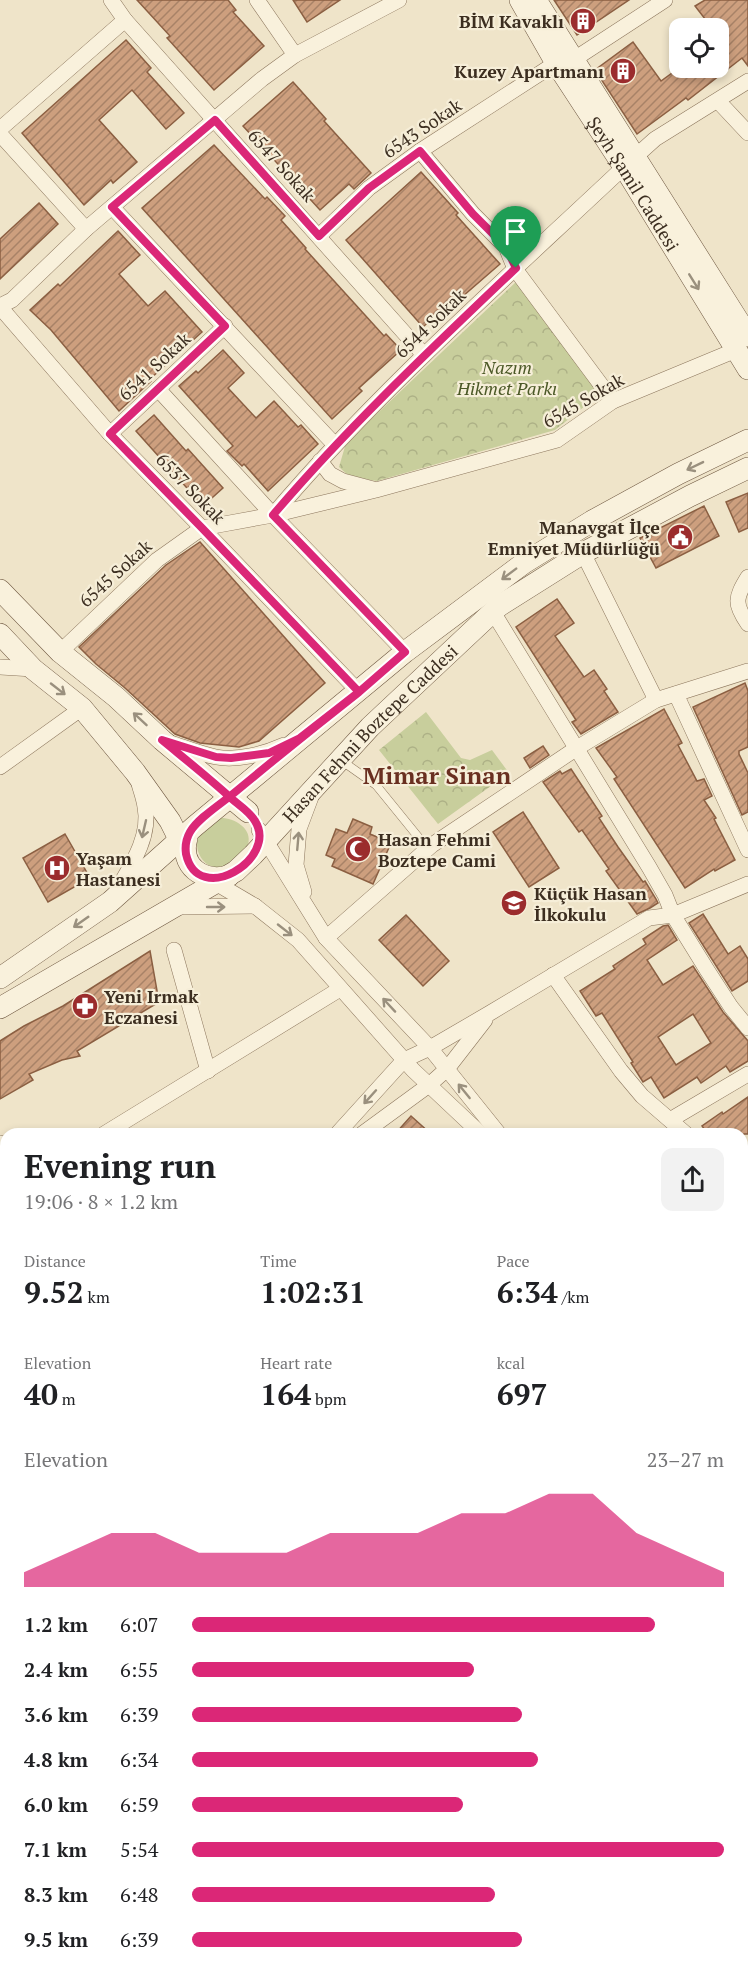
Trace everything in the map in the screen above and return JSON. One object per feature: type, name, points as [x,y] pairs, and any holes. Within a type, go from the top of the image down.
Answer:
[{"type":"main road","name":"Şeyh Şamil Caddesi","points":[[520,0],[565,61],[630,161],[742,343],[748,369]]},
{"type":"main road","name":"Şeyh Şamil Caddesi","points":[[536,0],[565,61]]},
{"type":"main road","name":"Hasan Fehmi Boztepe Caddesi","points":[[0,978],[110,902],[183,846],[202,820],[300,738],[405,652],[524,563],[592,521],[678,474],[748,440]]},
{"type":"main road","name":"Hasan Fehmi Boztepe Caddesi","points":[[0,1008],[176,907],[216,878],[257,833],[314,790],[370,727],[493,612],[583,552],[748,468]]},
{"type":"main road","points":[[0,590],[60,652],[116,697],[162,740],[230,797],[257,833]]},
{"type":"main road","points":[[0,634],[33,669],[82,708],[135,772],[170,821],[194,869],[216,878]]},
{"type":"main road","points":[[202,820],[217,809],[238,808],[257,833]]},
{"type":"street","name":"6547 Sokak","points":[[111,0],[125,20],[424,355]]},
{"type":"street","points":[[257,0],[295,55]]},
{"type":"street","name":"6543 Sokak","points":[[319,236],[369,188],[420,151],[665,0]]},
{"type":"street","points":[[0,307],[12,300],[86,229],[262,80],[295,55],[397,1]]},
{"type":"street","points":[[86,229],[0,132],[125,20]]},
{"type":"street","name":"6544 Sokak","points":[[273,515],[335,445],[424,355],[630,161],[655,139],[748,81]]},
{"type":"street","points":[[718,101],[748,133]]},
{"type":"street","points":[[420,151],[473,214],[506,247],[516,268],[613,401]]},
{"type":"street","points":[[112,207],[335,445]]},
{"type":"street","name":"6537 Sokak","points":[[0,307],[110,434],[359,692]]},
{"type":"street","name":"6541 Sokak","points":[[110,434],[225,326]]},
{"type":"street","name":"6545 Sokak","points":[[60,652],[157,560],[202,528],[273,515],[376,490],[557,440],[613,401],[742,343]]},
{"type":"street","points":[[158,389],[273,515],[405,652]]},
{"type":"street","points":[[320,461],[330,474],[376,490]]},
{"type":"street","points":[[583,552],[656,700]]},
{"type":"street","points":[[748,577],[738,594],[739,610],[748,624]]},
{"type":"street","points":[[493,612],[649,867],[673,915],[725,998],[748,1028]]},
{"type":"street","points":[[0,667],[33,669]]},
{"type":"street","points":[[326,938],[428,849],[577,748],[656,700],[748,671]]},
{"type":"street","points":[[676,694],[748,850]]},
{"type":"street","points":[[0,767],[82,708]]},
{"type":"street","points":[[162,740],[216,757],[231,758],[269,753],[300,738]]},
{"type":"street","points":[[110,902],[136,857],[146,824],[146,807],[135,772]]},
{"type":"street","points":[[312,918],[296,865],[299,829],[314,790]]},
{"type":"street","points":[[257,833],[326,938],[430,1048],[494,1128]]},
{"type":"street","points":[[216,878],[298,940],[404,1060],[472,1128]]},
{"type":"street","points":[[342,1128],[404,1060],[430,1048],[649,918],[673,915],[748,884]]},
{"type":"street","points":[[176,907],[255,906]]},
{"type":"street","points":[[174,950],[208,1071]]},
{"type":"street","points":[[553,975],[621,1071],[642,1096],[679,1128]]},
{"type":"street","points":[[114,1128],[340,989]]},
{"type":"street","points":[[370,1128],[447,1069],[490,1013]]},
{"type":"street","points":[[670,1120],[748,1074]]},
{"type":"lane","points":[[341,760],[376,785],[428,849]]},
{"type":"green space","name":"Nazım Hikmet Parkı","points":[[518,280],[600,394],[555,430],[377,481],[350,477],[339,467],[346,443]]},
{"type":"green space","points":[[426,712],[461,758],[470,760],[492,750],[509,773],[438,824],[379,750]]},
{"type":"green space","points":[[221,818],[241,825],[249,839],[244,851],[228,867],[210,866],[202,859],[197,846],[199,836]]},
{"type":"building","points":[[137,0],[228,0],[236,10],[233,12],[264,46],[214,90],[167,38],[170,36]]},
{"type":"building","points":[[293,0],[340,0],[307,22]]},
{"type":"building","name":"BİM Kavaklı","points":[[554,0],[629,0],[577,35]]},
{"type":"building","points":[[705,0],[748,0],[748,66],[742,58],[729,68],[729,18],[704,18],[695,6]]},
{"type":"building","points":[[126,40],[151,68],[147,72],[184,113],[166,129],[132,90],[99,120],[137,162],[113,183],[111,180],[84,205],[22,133]]},
{"type":"building","points":[[633,42],[661,81],[669,75],[669,78],[716,78],[637,134],[595,70]]},
{"type":"building","points":[[293,82],[326,119],[324,121],[371,173],[354,189],[349,184],[320,210],[243,126]]},
{"type":"building","points":[[214,145],[265,199],[267,197],[285,216],[281,220],[305,249],[384,336],[386,334],[401,350],[359,388],[362,391],[332,419],[142,208]]},
{"type":"building","points":[[421,172],[500,264],[455,303],[452,300],[423,327],[346,240]]},
{"type":"building","points":[[39,203],[58,224],[0,279],[0,239]]},
{"type":"building","points":[[118,231],[140,255],[119,274],[148,306],[165,291],[202,332],[150,379],[151,381],[119,411],[51,330],[30,310],[58,284],[60,286]]},
{"type":"building","points":[[223,350],[244,373],[228,388],[256,418],[274,401],[298,427],[301,425],[318,444],[268,491],[244,464],[242,466],[227,451],[233,446],[179,386],[196,371],[198,373]]},
{"type":"building","points":[[154,415],[223,488],[203,506],[136,431]]},
{"type":"building","points":[[748,493],[748,528],[739,532],[726,502]]},
{"type":"building","name":"Manavgat İlçe Emniyet Müdürlüğü","points":[[704,506],[719,536],[656,568],[640,538]]},
{"type":"building","points":[[200,542],[325,683],[259,741],[239,747],[200,743],[175,734],[79,647],[166,565]]},
{"type":"building","points":[[557,599],[574,623],[555,636],[584,677],[594,670],[607,689],[604,691],[618,712],[581,734],[572,722],[576,720],[516,627]]},
{"type":"building","points":[[745,683],[748,691],[748,747],[739,751],[739,754],[748,773],[748,812],[742,815],[693,707]]},
{"type":"building","points":[[664,709],[682,743],[678,745],[697,781],[704,779],[712,796],[704,800],[716,818],[714,819],[735,860],[715,871],[714,869],[685,888],[614,779],[617,777],[596,748]]},
{"type":"building","points":[[543,746],[549,755],[530,768],[524,758]]},
{"type":"building","points":[[571,769],[602,816],[599,818],[656,899],[658,903],[650,908],[637,914],[606,871],[609,869],[582,830],[579,832],[543,782],[560,771],[562,774]]},
{"type":"building","points":[[523,812],[559,868],[529,887],[493,832]]},
{"type":"building","name":"Hasan Fehmi Boztepe Cami","points":[[353,819],[372,827],[370,834],[391,843],[373,884],[332,866],[335,859],[326,855],[336,829],[347,833]]},
{"type":"building","name":"Yaşam Hastanesi","points":[[65,834],[90,878],[48,902],[23,858]]},
{"type":"building","points":[[703,914],[728,954],[740,946],[748,959],[748,981],[732,991],[689,923]]},
{"type":"building","points":[[406,915],[449,961],[423,986],[379,940]]},
{"type":"building","points":[[668,925],[677,940],[647,960],[663,985],[693,966],[723,1012],[748,1041],[748,1061],[730,1072],[726,1066],[701,1083],[697,1077],[664,1098],[651,1077],[643,1082],[602,1013],[596,1016],[580,991],[615,969],[613,966],[646,944],[643,939]],"holes":[[[693,1014],[711,1043],[676,1065],[658,1037]]]},
{"type":"building","points":[[150,951],[159,1002],[77,1051],[80,1056],[62,1060],[29,1074],[33,1080],[0,1099],[0,1041],[63,1006]]},
{"type":"building","points":[[748,1097],[748,1128],[704,1128],[702,1126],[722,1112],[723,1114]]},
{"type":"building","points":[[411,1116],[424,1128],[400,1128]]},
{"type":"place","name":"BİM Kavaklı","points":[[583,21]]},
{"type":"place","name":"Kuzey Apartmanı","points":[[623,71]]},
{"type":"place","name":"Manavgat İlçe Emniyet Müdürlüğü","points":[[680,537]]},
{"type":"place","name":"Hasan Fehmi Boztepe Cami","points":[[358,849]]},
{"type":"place","name":"Yaşam Hastanesi","points":[[57,868]]},
{"type":"place","name":"Küçük Hasan İlkokulu","points":[[514,903]]},
{"type":"place","name":"Yeni Irmak Eczanesi","points":[[85,1006]]},
{"type":"district","name":"Mimar Sinan","points":[[437,775]]},
{"type":"route","points":[[516,268],[424,355],[335,445],[273,515],[405,652],[359,692],[300,738],[269,753],[231,758],[216,757],[162,740],[216,784],[230,797],[248,812],[255,820],[259,830],[260,840],[257,850],[236,871],[220,878],[201,875],[188,861],[186,852],[189,833],[195,826],[230,797],[300,738],[359,692],[110,434],[225,326],[112,207],[215,120],[319,236],[369,188],[420,151],[473,214],[506,247],[516,268]]}]
